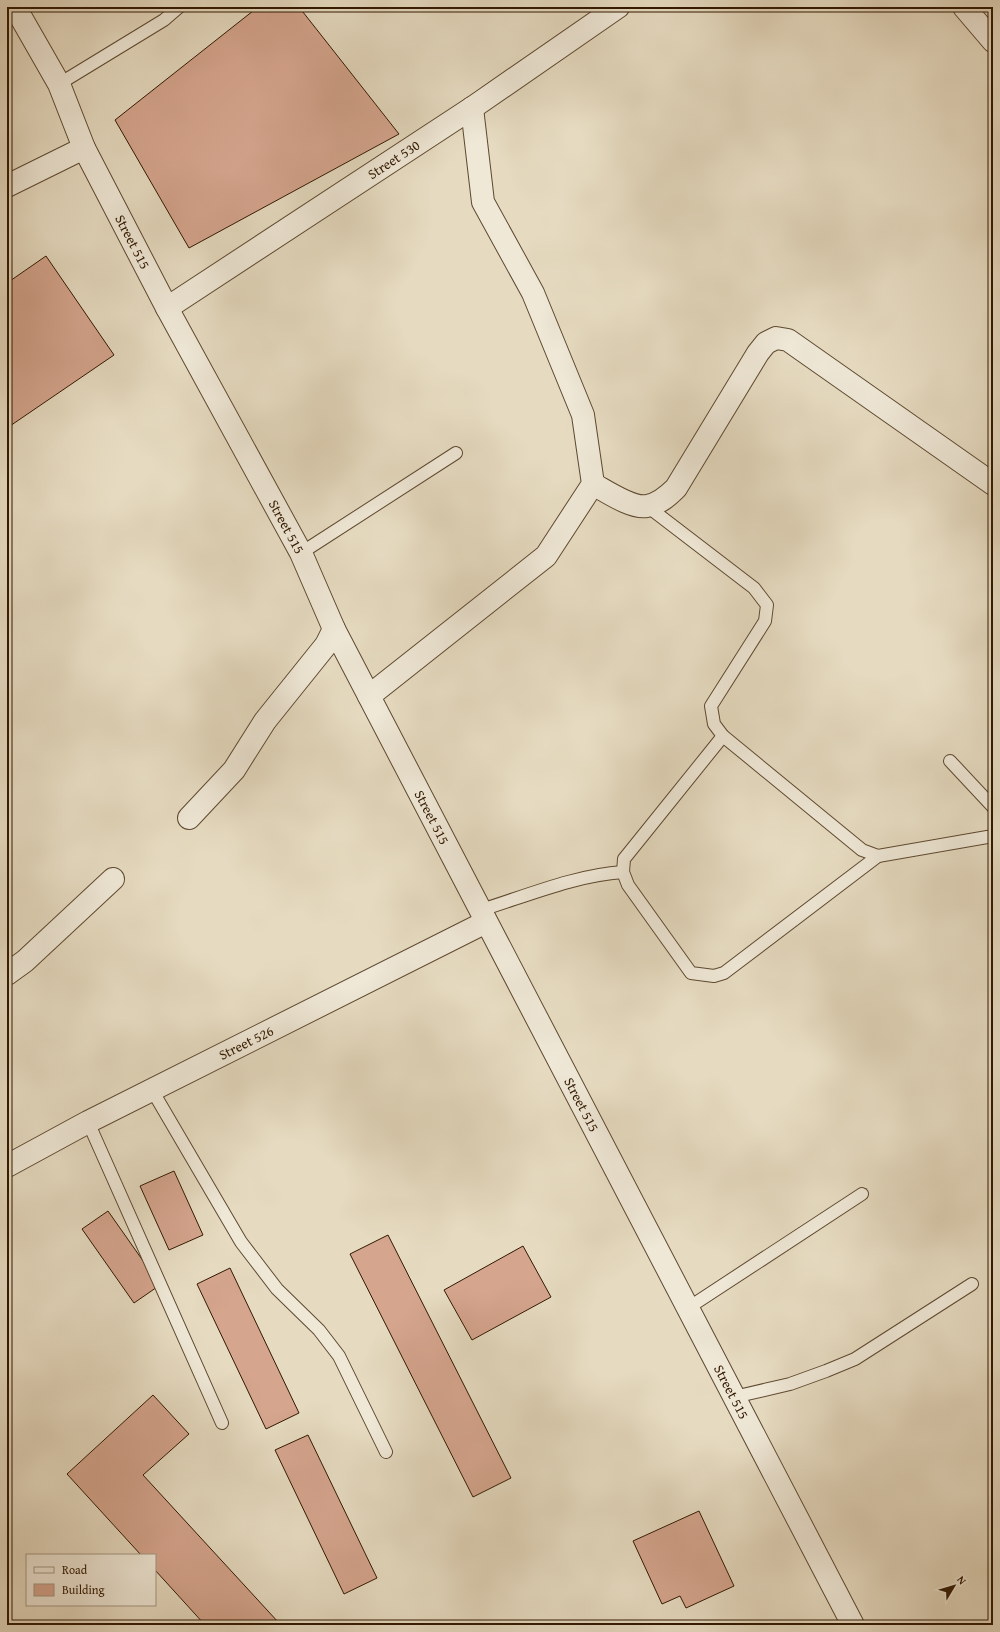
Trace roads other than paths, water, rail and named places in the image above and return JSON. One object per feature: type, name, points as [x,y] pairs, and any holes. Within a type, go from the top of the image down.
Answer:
[{"type":"street","name":"Street 515","points":[[15,7],[59,84],[84,148],[167,308],[301,553],[334,629],[853,1625]]},
{"type":"street","name":"Street 530","points":[[167,308],[472,108],[618,7]]},
{"type":"street","points":[[964,7],[993,41]]},
{"type":"street","points":[[369,696],[546,556],[592,484],[583,415],[533,293],[483,202],[472,108]]},
{"type":"street","points":[[7,186],[84,148]]},
{"type":"street","points":[[592,484],[636,506],[647,506],[663,500],[676,488],[758,353],[766,343],[776,338],[788,340],[993,484]]},
{"type":"street","points":[[189,818],[234,770],[265,721],[326,646],[334,629]]},
{"type":"street","points":[[7,974],[25,961],[113,879]]},
{"type":"street","name":"Street 526","points":[[7,1166],[88,1122],[484,916]]},
{"type":"lane","points":[[59,84],[164,20],[179,7]]},
{"type":"lane","points":[[301,553],[456,453]]},
{"type":"lane","points":[[647,506],[754,588],[767,605],[765,621],[711,706],[714,724],[723,736],[862,850],[878,856]]},
{"type":"lane","points":[[723,736],[624,860],[623,872],[628,886],[691,973],[714,976],[724,973],[878,856],[993,836]]},
{"type":"lane","points":[[950,761],[993,807]]},
{"type":"lane","points":[[484,916],[557,886],[604,873],[623,872]]},
{"type":"lane","points":[[152,1090],[241,1242],[277,1289],[319,1330],[340,1356],[386,1452]]},
{"type":"lane","points":[[88,1122],[222,1423]]},
{"type":"lane","points":[[688,1308],[862,1194]]},
{"type":"lane","points":[[734,1397],[790,1384],[826,1372],[855,1359],[972,1284]]}]
